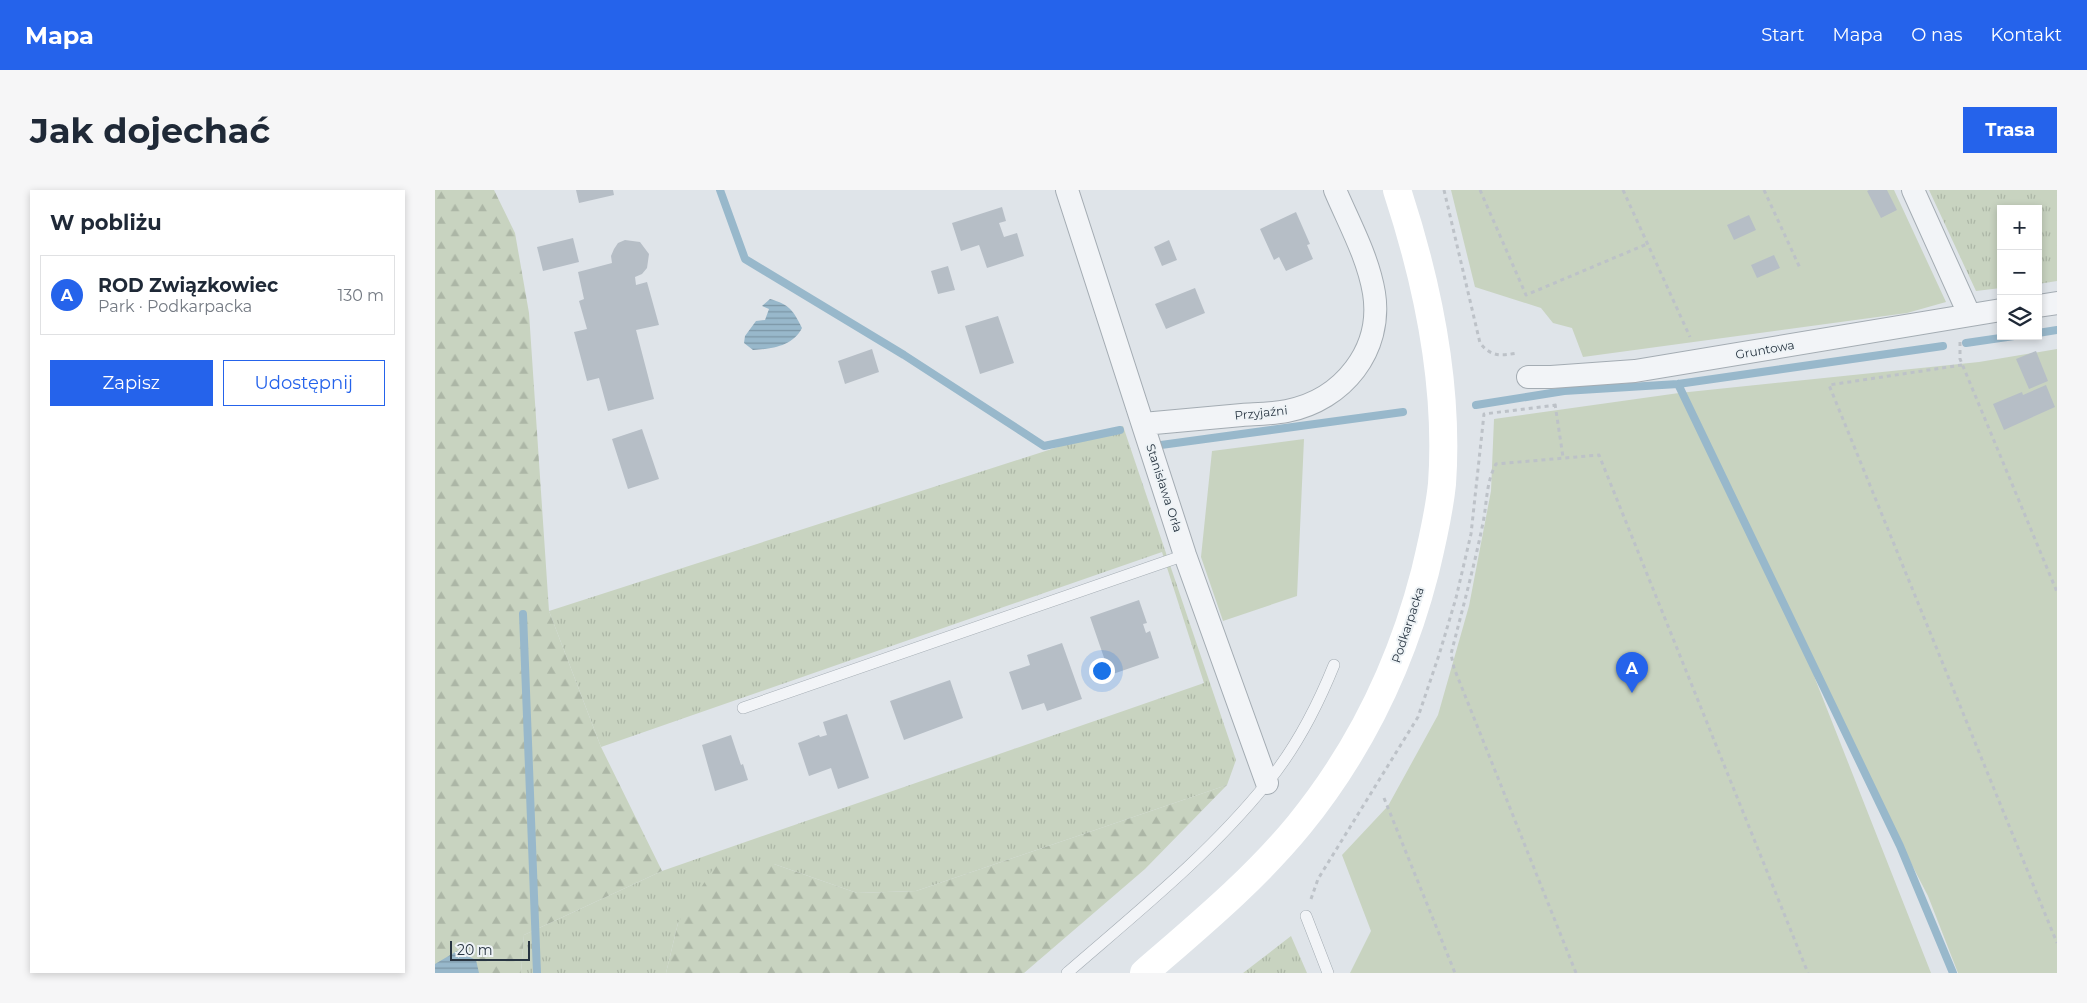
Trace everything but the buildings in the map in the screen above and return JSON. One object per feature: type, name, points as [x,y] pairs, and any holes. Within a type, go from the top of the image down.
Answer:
[{"type":"main road","name":"Podkarpacka","points":[[1144,973],[1233,894],[1276,852],[1324,793],[1367,724],[1393,672],[1408,634],[1432,544],[1441,486],[1443,430],[1439,376],[1426,300],[1397,190]]},
{"type":"street","name":"Stanisława Orła","points":[[1067,190],[1185,555],[1267,783]]},
{"type":"street","name":"Przyjaźni","points":[[1143,424],[1287,411],[1325,397],[1342,385],[1355,371],[1366,353],[1372,334],[1375,318],[1374,294],[1369,269],[1335,190]]},
{"type":"street","points":[[1913,190],[1969,314]]},
{"type":"street","points":[[2042,305],[2057,303]]},
{"type":"street","name":"Gruntowa","points":[[1529,377],[1635,370],[1697,362],[1997,310]]},
{"type":"lane","points":[[743,708],[1185,555]]},
{"type":"lane","points":[[1067,973],[1170,885],[1222,834],[1267,783],[1289,752],[1309,718],[1335,665]]},
{"type":"lane","points":[[1306,916],[1328,973]]},
{"type":"path","points":[[1444,190],[1481,343],[1486,351],[1497,356],[1518,353],[1529,377]]},
{"type":"path","points":[[1480,190],[1526,296],[1647,244]]},
{"type":"path","points":[[1623,190],[1693,343],[1697,362]]},
{"type":"path","points":[[1764,190],[1800,268]]},
{"type":"path","points":[[2057,592],[1962,366],[1829,385],[2057,943]]},
{"type":"path","points":[[1555,400],[1563,458]]},
{"type":"path","points":[[1576,973],[1454,668],[1451,654],[1479,544],[1490,474],[1496,464],[1599,455],[1808,973]]},
{"type":"path","points":[[1384,798],[1455,973]]},
{"type":"green space","points":[[435,190],[494,190],[515,233],[529,313],[549,611],[601,747],[662,871],[524,935],[521,973],[435,973]]},
{"type":"green space","points":[[1451,190],[1894,190],[1946,302],[1907,313],[1583,357],[1572,328],[1553,323],[1541,308],[1475,287]]},
{"type":"green space","points":[[1929,190],[2057,190],[2057,281],[2042,283],[2042,205],[1997,205],[1997,288],[1976,291]]},
{"type":"green space","points":[[2057,349],[2057,973],[1958,973],[1928,896],[1814,676],[1931,973],[1350,973],[1371,931],[1342,855],[1388,806],[1438,715],[1469,606],[1491,491],[1494,419],[1679,393],[1979,362]]},
{"type":"green space","points":[[1123,426],[1236,760],[1227,785],[916,891],[857,893],[774,864],[678,923],[666,973],[521,973],[524,935],[662,871],[1204,683],[1162,552],[601,747],[549,611]]},
{"type":"green space","points":[[1304,439],[1297,596],[1223,621],[1201,557],[1212,451]]},
{"type":"green space","points":[[1227,785],[1145,869],[1024,973],[666,973],[678,923],[715,866],[774,864],[857,893],[916,891]]},
{"type":"green space","points":[[1291,936],[1307,973],[1243,973]]},
{"type":"water","points":[[770,299],[787,306],[802,328],[788,343],[767,349],[753,350],[744,343],[745,336],[756,321],[765,320],[769,309],[762,306]]},
{"type":"water","points":[[457,951],[476,960],[479,973],[435,973],[435,964]]},
{"type":"waterway","points":[[720,190],[745,259],[904,355],[1044,446],[1120,430]]},
{"type":"waterway","points":[[2042,332],[2057,330]]},
{"type":"waterway","points":[[1966,343],[1997,338]]},
{"type":"waterway","points":[[1476,405],[1564,391],[1678,384],[1943,346]]},
{"type":"waterway","points":[[1678,384],[1900,846],[1953,973]]},
{"type":"waterway","points":[[1161,445],[1403,412]]},
{"type":"waterway","points":[[523,614],[537,973]]},
{"type":"place","name":"ROD Związkowiec","points":[[1632,693]]}]
